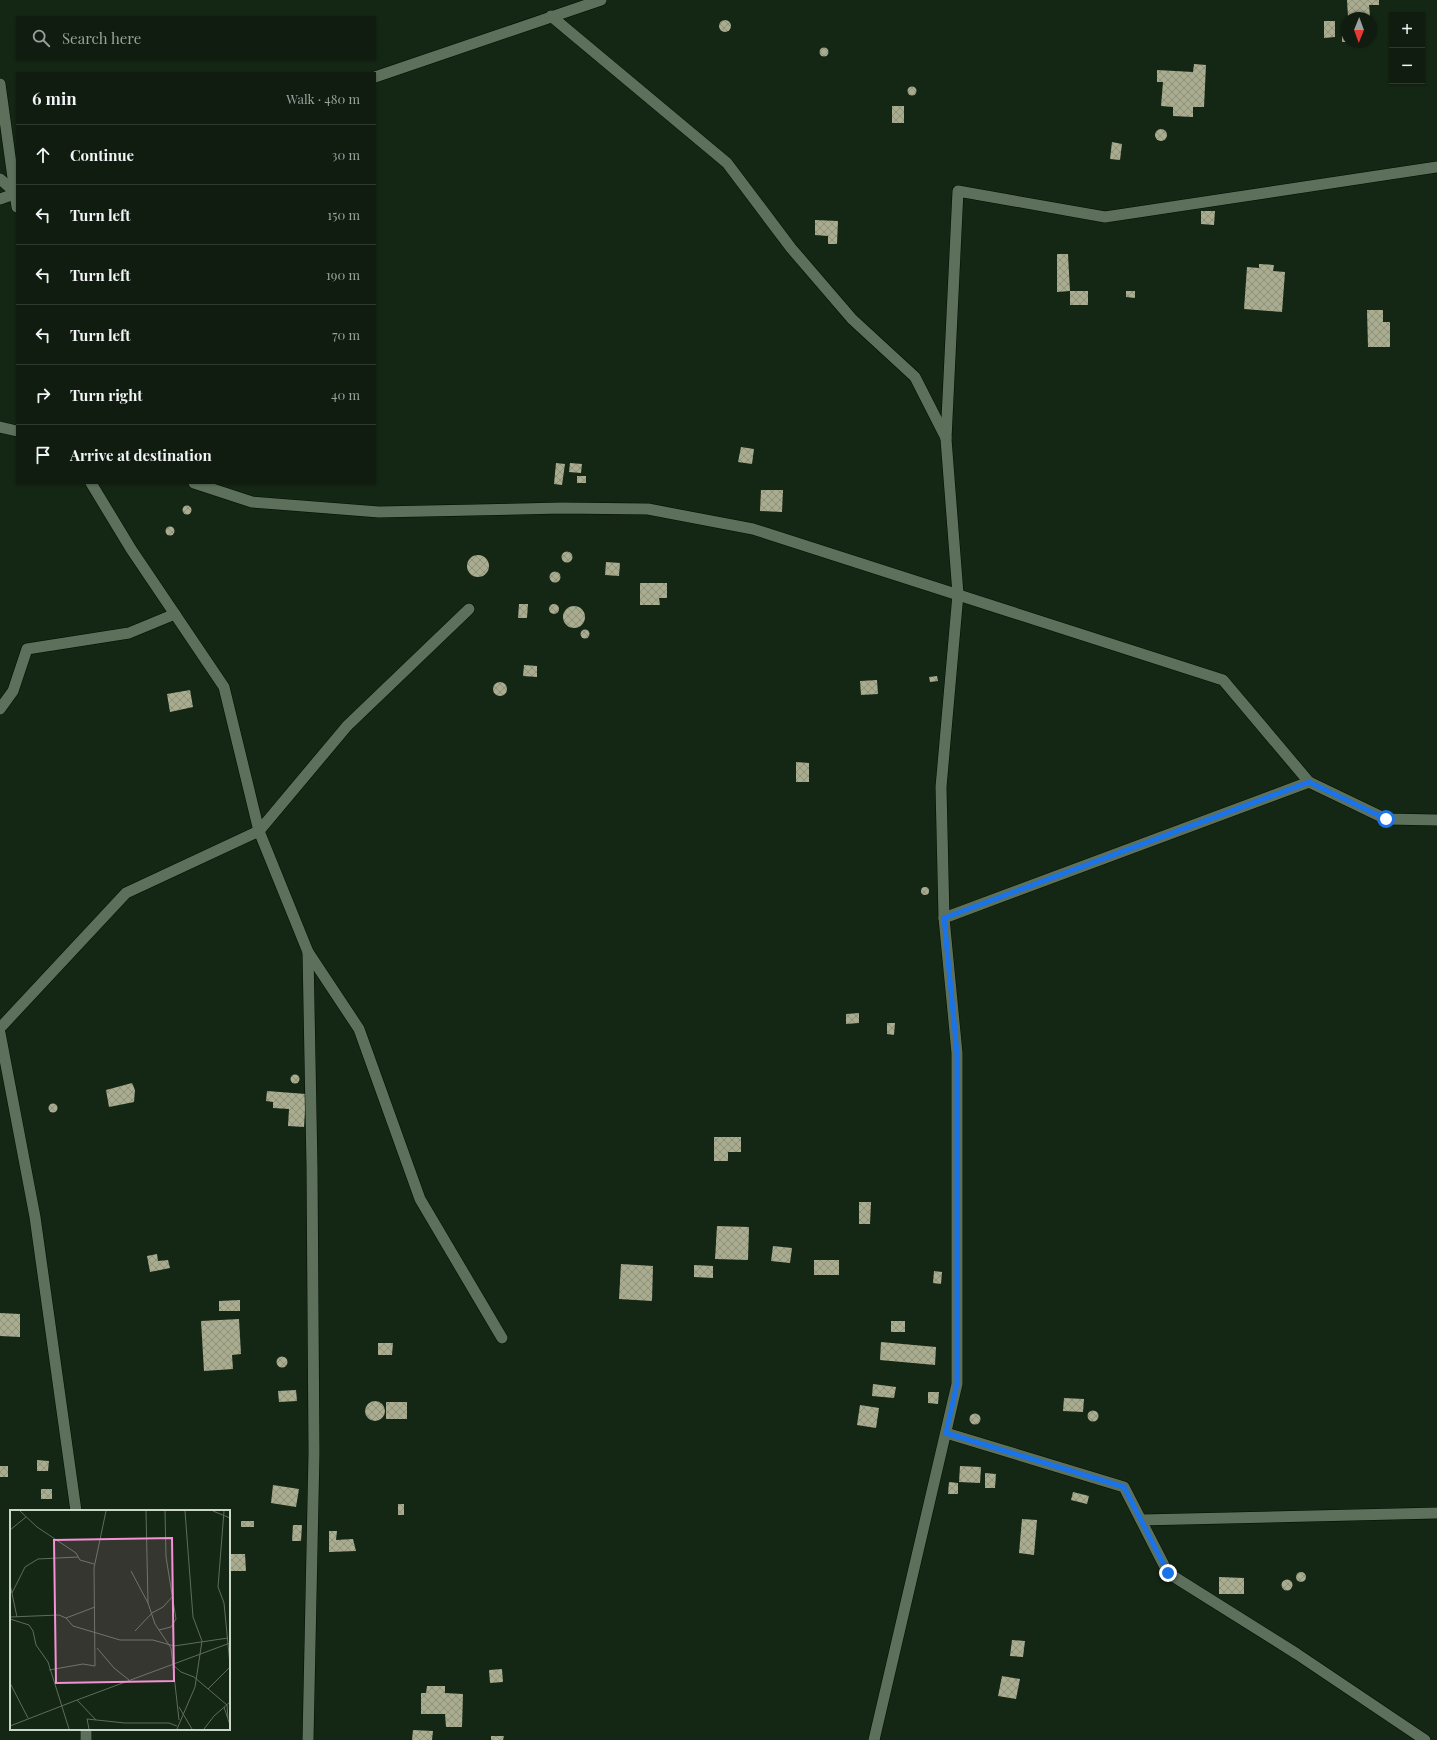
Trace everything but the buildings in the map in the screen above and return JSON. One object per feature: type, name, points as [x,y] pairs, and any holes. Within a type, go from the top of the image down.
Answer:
[{"type":"street","points":[[376,77],[601,0]]},
{"type":"street","points":[[551,16],[727,163],[791,248],[852,319],[915,377],[946,439]]},
{"type":"street","points":[[0,84],[16,193]]},
{"type":"street","points":[[874,1740],[957,1384],[957,1053],[944,918],[941,787],[958,594],[946,439],[958,191],[1104,216],[1437,167]]},
{"type":"street","points":[[0,179],[16,193]]},
{"type":"street","points":[[0,199],[16,193]]},
{"type":"street","points":[[0,427],[16,431]]},
{"type":"street","points":[[92,484],[131,549],[224,687],[259,831],[308,952],[359,1029],[420,1199],[502,1338]]},
{"type":"street","points":[[197,484],[252,502],[379,512],[562,508],[648,509],[753,529],[1223,680],[1309,782],[1386,819],[1437,820]]},
{"type":"street","points":[[0,1028],[126,893],[259,831],[346,726],[469,609]]},
{"type":"street","points":[[0,709],[13,691],[27,649],[129,633],[174,614]]},
{"type":"street","points":[[944,918],[1309,782]]},
{"type":"street","points":[[308,952],[312,1167],[314,1453],[308,1740]]},
{"type":"street","points":[[0,1032],[35,1217],[76,1510]]},
{"type":"street","points":[[946,1433],[1124,1487],[1168,1573],[1297,1654],[1425,1740]]},
{"type":"street","points":[[1141,1520],[1437,1513]]},
{"type":"route","points":[[1168,1573],[1124,1487],[946,1433],[957,1384],[957,1053],[944,918],[1309,782],[1386,819]]}]
